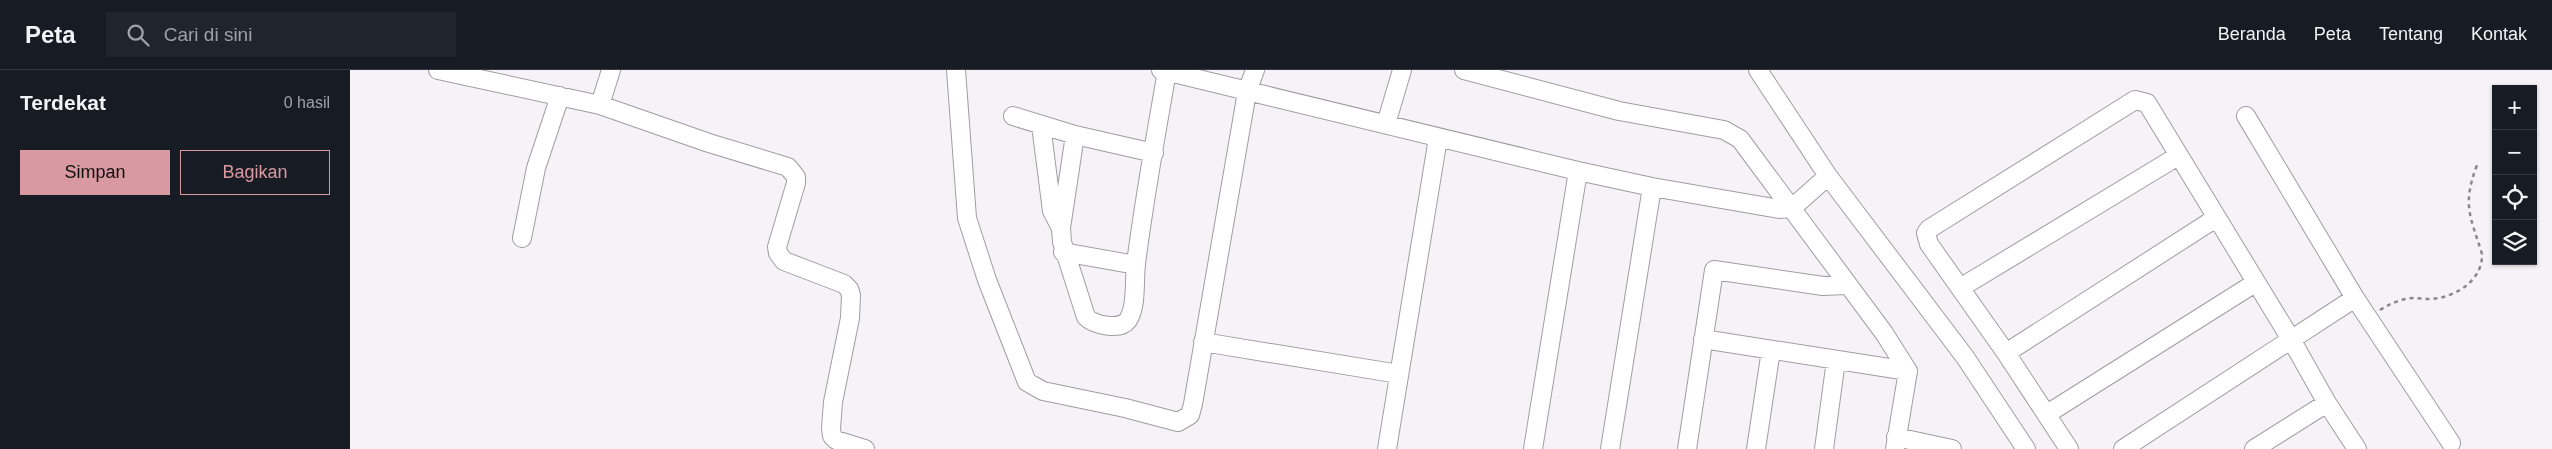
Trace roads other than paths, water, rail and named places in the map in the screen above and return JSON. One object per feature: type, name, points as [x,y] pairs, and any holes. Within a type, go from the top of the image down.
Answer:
[{"type":"street","points":[[438,70],[600,104],[708,143],[788,166],[793,171],[796,184],[777,248],[778,253],[784,261],[844,284],[849,289],[851,295],[850,318],[833,402],[831,428],[832,436],[836,440],[865,449]]},
{"type":"street","points":[[600,104],[610,70]]},
{"type":"street","points":[[956,70],[967,218],[987,280],[1027,382],[1043,391],[1125,408],[1170,420],[1183,421],[1190,415],[1247,92],[1255,70]]},
{"type":"street","points":[[1386,124],[1402,70]]},
{"type":"street","points":[[1464,70],[1619,111],[1734,134],[1740,138],[1846,285],[1884,334],[1908,371],[1896,443],[1952,449]]},
{"type":"street","points":[[1758,70],[1828,176],[1965,357],[2026,449]]},
{"type":"street","points":[[1075,135],[1062,228],[1064,252],[1086,317],[1091,322],[1102,324],[1122,325],[1130,317],[1164,71],[1578,171],[1652,187],[1779,209],[1792,208],[1828,176]]},
{"type":"street","points":[[522,238],[536,168],[560,96]]},
{"type":"street","points":[[2069,449],[1926,237],[1929,229],[2135,100],[2147,104],[2292,340],[2327,403],[2357,449]]},
{"type":"street","points":[[1013,116],[1075,135],[1154,153]]},
{"type":"street","points":[[2246,116],[2355,298],[2451,443]]},
{"type":"street","points":[[1041,125],[1052,211],[1062,228]]},
{"type":"street","points":[[1387,449],[1438,138]]},
{"type":"street","points":[[1960,288],[2178,156]]},
{"type":"street","points":[[1533,449],[1578,171]]},
{"type":"street","points":[[1610,449],[1652,187]]},
{"type":"street","points":[[2006,353],[2216,218]]},
{"type":"street","points":[[1064,252],[1136,265]]},
{"type":"street","points":[[1687,449],[1714,270],[1823,286],[1846,285]]},
{"type":"street","points":[[2047,414],[2255,282]]},
{"type":"street","points":[[2123,449],[2355,298]]},
{"type":"street","points":[[1703,338],[1908,371]]},
{"type":"street","points":[[1204,342],[1399,374]]},
{"type":"street","points":[[1756,449],[1771,350]]},
{"type":"street","points":[[1824,449],[1836,360]]},
{"type":"street","points":[[2254,449],[2327,403]]}]
